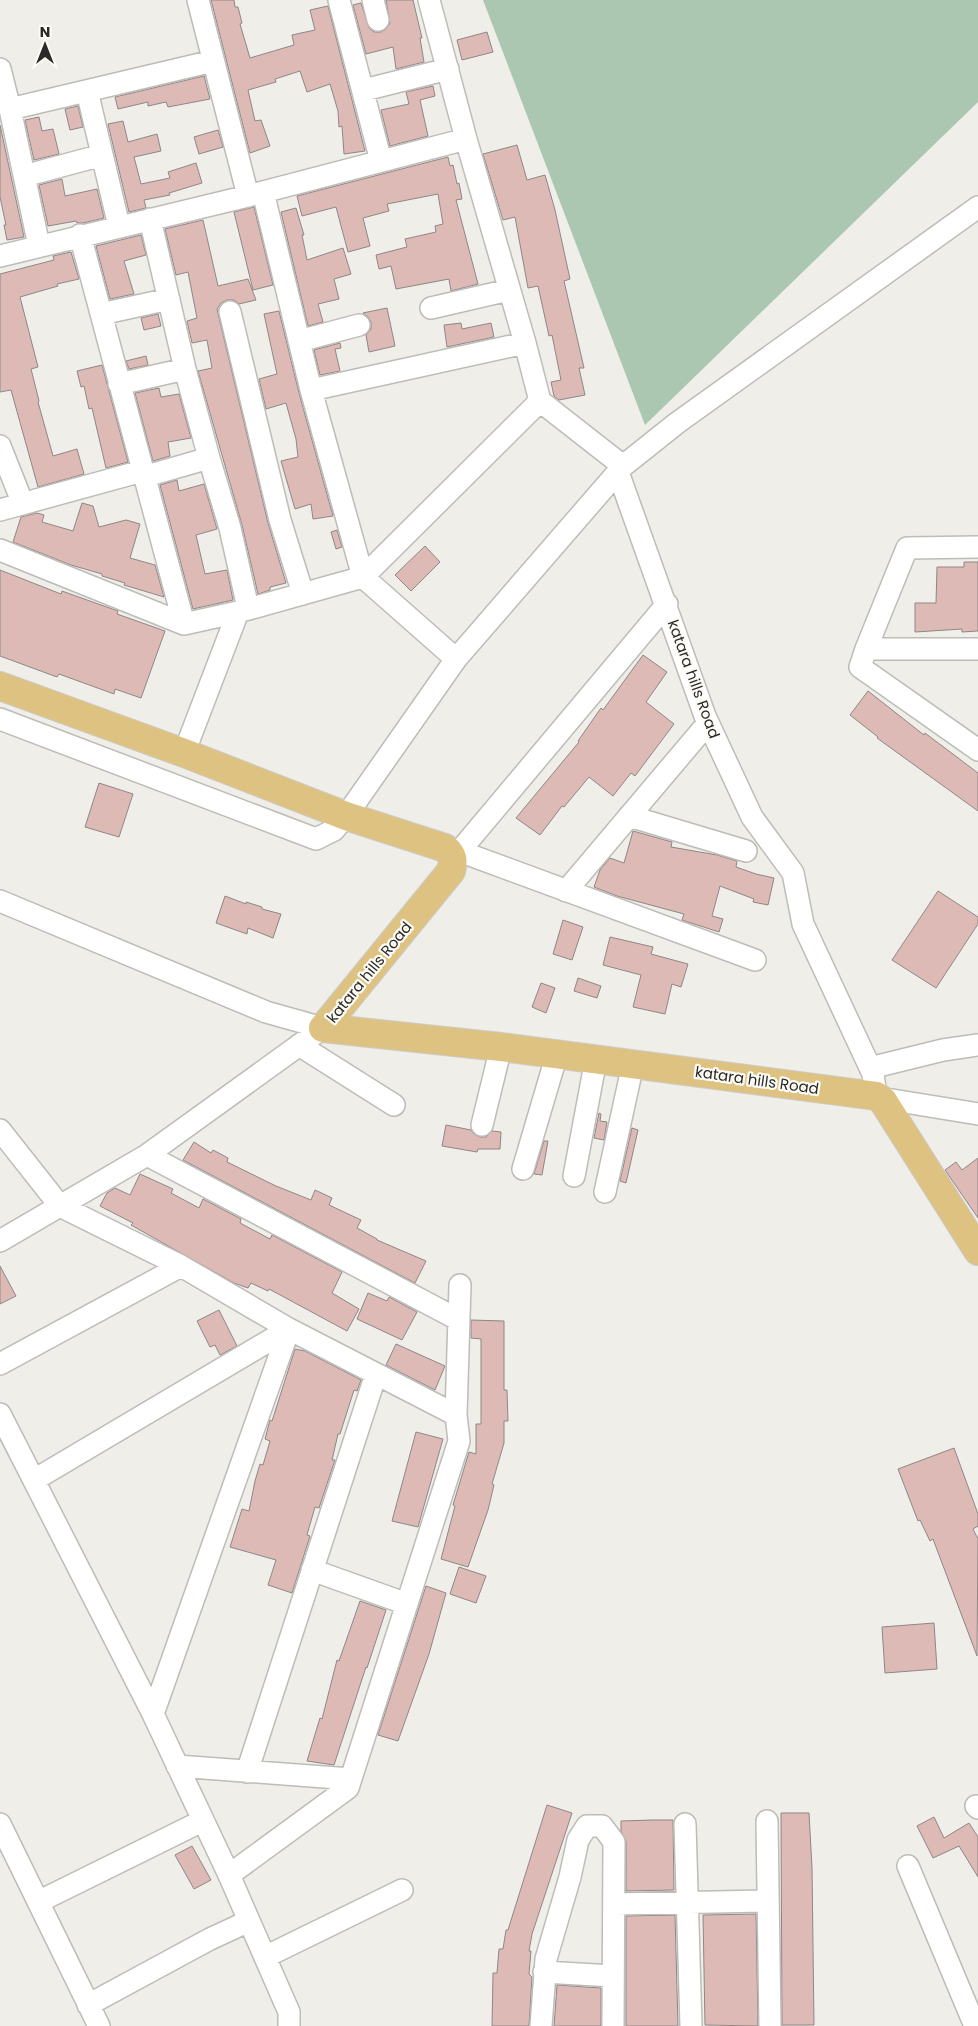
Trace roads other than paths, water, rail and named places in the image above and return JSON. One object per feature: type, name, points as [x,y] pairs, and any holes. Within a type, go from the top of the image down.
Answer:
[{"type":"main road","points":[[0,686],[184,753],[346,816],[445,848],[456,855]]},
{"type":"main road","name":"katara hills Road","points":[[456,855],[451,871],[336,1012],[500,1047],[634,1064],[875,1084],[978,1251]]},
{"type":"street","points":[[198,0],[213,61],[299,341],[363,578],[456,659]]},
{"type":"street","points":[[339,0],[381,161]]},
{"type":"street","points":[[429,0],[540,401],[621,469]]},
{"type":"street","points":[[10,109],[213,61]]},
{"type":"street","points":[[0,69],[39,246]]},
{"type":"street","points":[[364,90],[448,69]]},
{"type":"street","points":[[87,91],[119,226]]},
{"type":"street","points":[[0,256],[80,235],[255,194],[466,139]]},
{"type":"street","points":[[24,176],[102,155]]},
{"type":"street","points":[[0,719],[316,839],[334,830],[346,816],[456,659],[621,469],[677,423],[978,206]]},
{"type":"street","points":[[150,219],[185,369],[230,528],[243,610],[184,753]]},
{"type":"street","points":[[80,235],[184,624]]},
{"type":"street","points":[[431,308],[509,290]]},
{"type":"street","points":[[101,314],[169,299]]},
{"type":"street","points":[[230,312],[280,520],[303,594]]},
{"type":"street","points":[[299,341],[359,326]]},
{"type":"street","points":[[312,390],[525,343]]},
{"type":"street","points":[[119,384],[185,369]]},
{"type":"street","points":[[0,550],[184,624],[363,578],[540,401]]},
{"type":"street","points":[[0,446],[23,504]]},
{"type":"street","points":[[0,510],[209,458]]},
{"type":"street","name":"katara hills Road","points":[[621,469],[708,723],[752,817],[794,873],[803,924],[875,1084]]},
{"type":"street","points":[[978,548],[907,548],[860,667],[978,750]]},
{"type":"street","points":[[666,604],[456,855],[566,891],[755,960]]},
{"type":"street","points":[[866,649],[978,649]]},
{"type":"street","points":[[566,891],[708,723]]},
{"type":"street","points":[[629,816],[746,851]]},
{"type":"street","points":[[0,901],[266,1012],[336,1012]]},
{"type":"street","points":[[0,1241],[147,1155],[299,1045],[336,1012]]},
{"type":"street","points":[[299,1045],[394,1105]]},
{"type":"street","points":[[875,1084],[943,1050],[978,1045]]},
{"type":"street","points":[[482,1125],[500,1047]]},
{"type":"street","points":[[523,1169],[557,1054]]},
{"type":"street","points":[[574,1176],[596,1059]]},
{"type":"street","points":[[605,1192],[634,1064]]},
{"type":"street","points":[[875,1084],[978,1114]]},
{"type":"street","points":[[0,1130],[60,1206],[181,1266],[289,1329],[456,1415]]},
{"type":"street","points":[[147,1155],[459,1320]]},
{"type":"street","points":[[0,1364],[181,1266]]},
{"type":"street","points":[[229,1876],[348,1788],[459,1441],[456,1415],[460,1285]]},
{"type":"street","points":[[34,1480],[289,1329]]},
{"type":"street","points":[[153,1714],[289,1329]]},
{"type":"street","points":[[247,1772],[376,1374]]},
{"type":"street","points":[[0,1414],[153,1714],[229,1876],[289,2012],[289,2026]]},
{"type":"street","points":[[312,1570],[407,1604]]},
{"type":"street","points":[[177,1766],[351,1780]]},
{"type":"street","points":[[38,1902],[202,1821]]},
{"type":"street","points":[[767,1821],[770,2026]]},
{"type":"street","points":[[0,1824],[99,2026]]},
{"type":"street","points":[[685,1824],[691,2026]]},
{"type":"street","points":[[541,2026],[546,1959],[570,1877],[578,1840],[586,1826],[602,1826],[614,1842],[613,2026]]},
{"type":"street","points":[[908,1866],[975,2026]]},
{"type":"street","points":[[265,1957],[402,1890]]},
{"type":"street","points":[[614,1904],[768,1901]]},
{"type":"street","points":[[88,2005],[210,1939],[249,1921]]},
{"type":"street","points":[[544,1972],[613,1976]]}]
